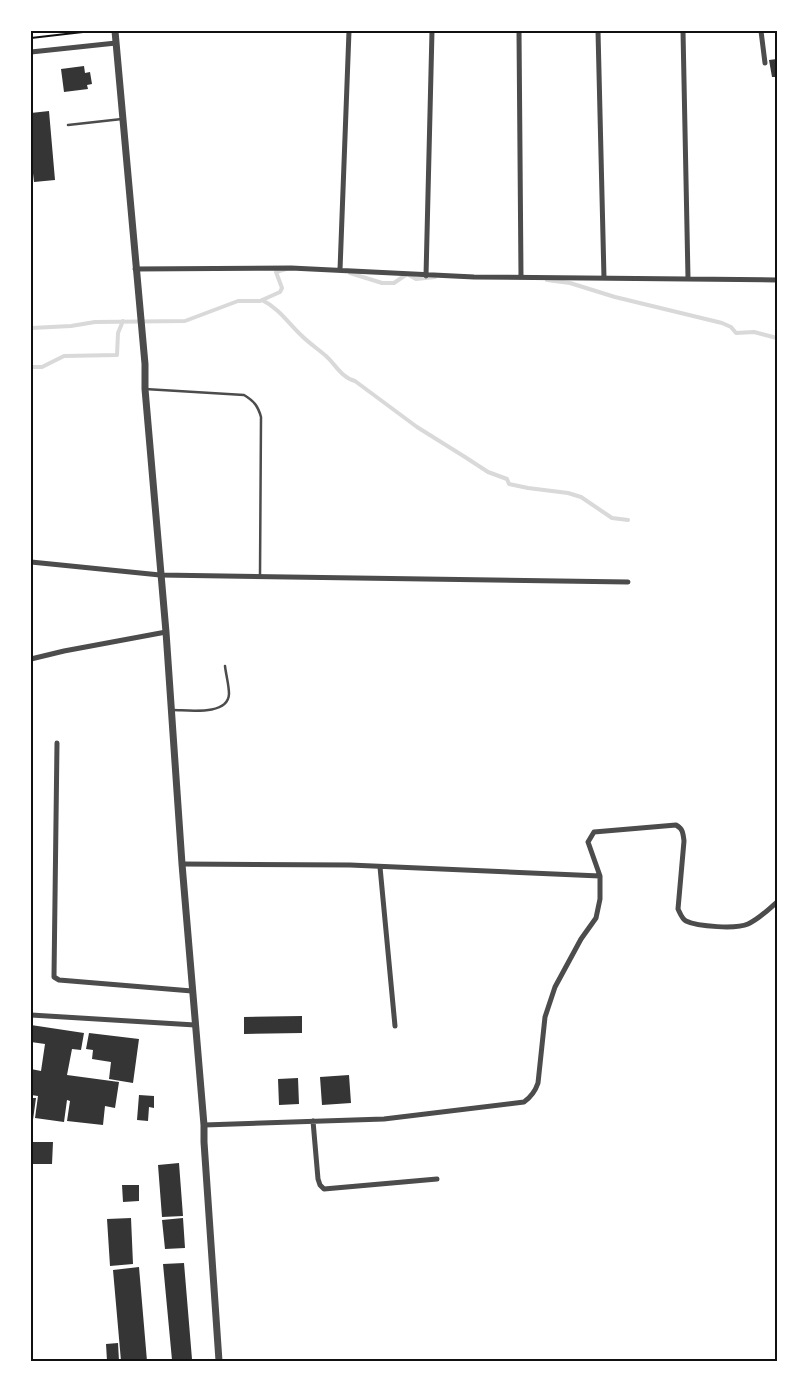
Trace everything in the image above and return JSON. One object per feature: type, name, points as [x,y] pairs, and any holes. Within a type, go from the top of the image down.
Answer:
[{"type":"street","points":[[115,31],[124,118],[166,632],[182,864],[204,1125],[204,1152],[219,1361]]},
{"type":"street","points":[[340,270],[350,31]]},
{"type":"street","points":[[426,276],[432,31]]},
{"type":"street","points":[[519,31],[522,277]]},
{"type":"street","points":[[598,31],[604,278]]},
{"type":"street","points":[[683,31],[688,278]]},
{"type":"street","points":[[761,31],[765,63]]},
{"type":"street","points":[[31,52],[116,43]]},
{"type":"street","points":[[136,269],[292,268],[426,276],[777,280]]},
{"type":"street","points":[[31,562],[160,575],[260,578],[628,582]]},
{"type":"street","points":[[31,658],[166,632]]},
{"type":"street","points":[[57,743],[54,977],[59,980],[192,991]]},
{"type":"street","points":[[204,1125],[384,1119],[524,1102],[530,1098],[534,1094],[538,1083],[545,1017],[555,987],[581,940],[596,918],[600,899],[600,876],[588,842],[594,832],[676,825],[681,828],[683,833],[678,908],[680,915],[686,921],[698,924],[735,927],[754,920],[777,902]]},
{"type":"street","points":[[182,864],[380,866],[600,876]]},
{"type":"street","points":[[380,866],[395,1026]]},
{"type":"street","points":[[31,1015],[195,1026]]},
{"type":"street","points":[[313,1121],[318,1179],[324,1189],[437,1179]]},
{"type":"lane","points":[[68,125],[124,118]]},
{"type":"lane","points":[[145,389],[244,395],[258,405],[261,417],[260,578]]},
{"type":"lane","points":[[171,710],[212,710],[223,706],[228,700],[229,694],[225,666]]},
{"type":"path","points":[[31,38],[83,32]]},
{"type":"building","points":[[777,59],[777,77],[772,77],[769,60]]},
{"type":"building","points":[[84,66],[85,73],[90,72],[92,84],[87,85],[88,89],[64,92],[61,69]]},
{"type":"building","points":[[49,111],[55,180],[34,182],[31,156],[31,113]]},
{"type":"building","points":[[302,1016],[302,1033],[244,1034],[244,1017]]},
{"type":"building","points":[[31,1025],[84,1033],[81,1050],[72,1049],[67,1075],[119,1082],[115,1108],[105,1106],[103,1125],[67,1121],[70,1101],[67,1100],[64,1122],[35,1118],[38,1096],[31,1095],[31,1069],[41,1071],[45,1044],[31,1042]]},
{"type":"building","points":[[89,1033],[139,1039],[133,1083],[109,1079],[111,1062],[92,1059],[93,1050],[86,1049]]},
{"type":"building","points":[[349,1075],[351,1103],[322,1105],[320,1077]]},
{"type":"building","points":[[298,1078],[299,1104],[279,1105],[278,1079]]},
{"type":"building","points":[[139,1095],[154,1096],[154,1108],[149,1107],[148,1121],[137,1120]]},
{"type":"building","points":[[31,1098],[36,1098],[32,1127],[31,1127]]},
{"type":"building","points":[[31,1142],[53,1142],[52,1164],[31,1164]]},
{"type":"building","points":[[179,1163],[183,1216],[162,1217],[158,1165]]},
{"type":"building","points":[[122,1185],[139,1185],[139,1201],[123,1202]]},
{"type":"building","points":[[131,1218],[133,1264],[110,1266],[107,1219]]},
{"type":"building","points":[[183,1218],[185,1248],[165,1249],[162,1220]]},
{"type":"building","points":[[184,1263],[192,1359],[172,1360],[163,1264]]},
{"type":"building","points":[[139,1267],[147,1361],[121,1361],[113,1270]]},
{"type":"building","points":[[118,1343],[119,1361],[107,1361],[106,1344]]},
{"type":"waterway","points":[[31,328],[71,326],[95,322],[185,321],[238,301],[260,301],[280,292],[282,288],[276,272],[286,269]]},
{"type":"waterway","points":[[350,273],[382,283],[394,283],[407,274],[416,279],[435,277]]},
{"type":"waterway","points":[[547,280],[570,283],[615,297],[722,323],[731,327],[736,333],[754,332],[777,338]]},
{"type":"waterway","points":[[262,300],[279,312],[346,377],[355,381],[417,427],[488,472],[507,479],[509,484],[568,493],[581,497],[612,518],[628,520]]},
{"type":"waterway","points":[[31,367],[42,367],[64,356],[117,355],[118,333],[123,321]]}]
